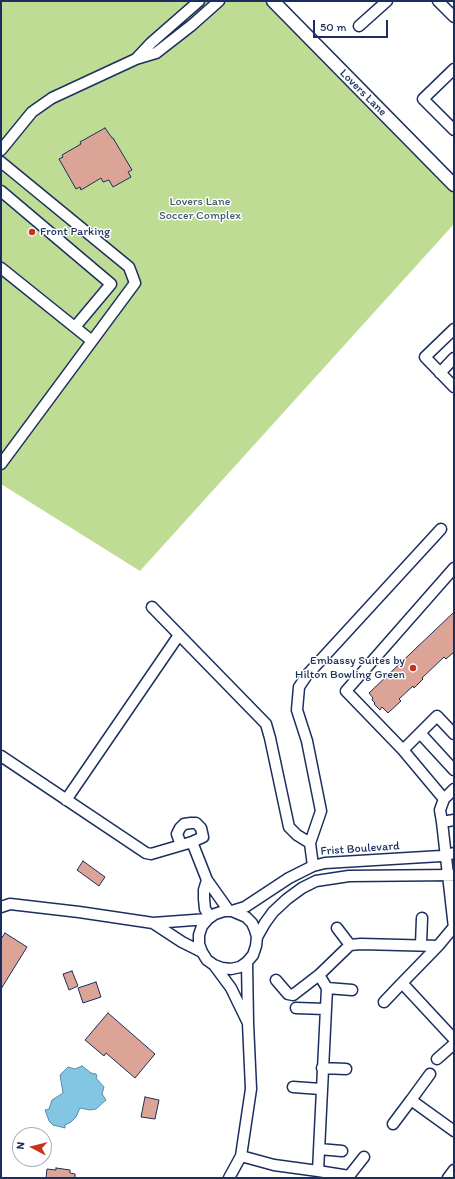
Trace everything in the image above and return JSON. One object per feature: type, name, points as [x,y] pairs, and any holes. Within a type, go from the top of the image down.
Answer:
[{"type":"main road","name":"Lovers Lane","points":[[273,1],[454,185]]},
{"type":"street","points":[[136,59],[151,43],[199,1]]},
{"type":"street","points":[[1,150],[32,112],[52,98],[136,59],[156,53],[192,25],[219,1]]},
{"type":"street","points":[[359,26],[387,1]]},
{"type":"street","points":[[438,1],[454,17]]},
{"type":"street","points":[[454,70],[423,99],[454,130]]},
{"type":"street","points":[[1,162],[129,267],[135,283],[1,464]]},
{"type":"street","points":[[1,191],[111,284],[75,327]]},
{"type":"street","points":[[1,268],[92,341]]},
{"type":"street","points":[[454,329],[425,357],[454,387]]},
{"type":"street","points":[[440,373],[454,358]]},
{"type":"street","points":[[313,866],[310,843],[321,811],[308,741],[297,710],[299,687],[307,676],[441,529]]},
{"type":"street","points":[[444,798],[403,750],[346,691],[454,568]]},
{"type":"street","points":[[152,607],[266,724],[289,827],[297,835],[310,843]]},
{"type":"street","points":[[66,800],[179,635]]},
{"type":"street","points":[[403,750],[438,716],[454,734]]},
{"type":"street","points":[[420,733],[454,770]]},
{"type":"street","points":[[1,756],[146,853],[151,854],[182,845],[192,842],[203,837],[201,828],[196,823],[184,824],[180,828],[177,834],[182,845]]},
{"type":"street","points":[[384,1002],[454,928],[450,854],[440,810],[444,798],[454,789]]},
{"type":"street","points":[[442,822],[454,820]]},
{"type":"street","points":[[192,842],[207,880],[231,911],[240,913],[246,917],[255,930],[257,937]]},
{"type":"street","name":"Frist Boulevard","points":[[153,923],[209,918],[224,911],[231,911],[245,907],[289,878],[313,866],[325,863],[450,854]]},
{"type":"street","points":[[207,880],[204,890],[204,899],[205,909],[209,918],[202,926],[199,935],[199,944],[207,960],[222,968],[231,969],[247,962],[255,950],[257,937],[273,912],[302,888],[316,881],[349,876],[452,876]]},
{"type":"street","points":[[1,907],[10,904],[153,923],[182,942],[202,952]]},
{"type":"street","points":[[421,945],[422,918]]},
{"type":"street","points":[[337,928],[350,945]]},
{"type":"street","points":[[276,980],[288,994],[293,995],[319,975],[350,945],[438,946]]},
{"type":"street","points":[[229,1178],[241,1156],[251,1089],[247,962]]},
{"type":"street","points":[[214,965],[231,988],[248,1023]]},
{"type":"street","points":[[318,1170],[326,988],[319,975]]},
{"type":"street","points":[[402,983],[454,1039]]},
{"type":"street","points":[[326,988],[352,990]]},
{"type":"street","points":[[296,1008],[325,1009]]},
{"type":"street","points":[[437,1059],[454,1044]]},
{"type":"street","points":[[322,1068],[346,1070]]},
{"type":"street","points":[[393,1124],[430,1074]]},
{"type":"street","points":[[293,1087],[322,1088]]},
{"type":"street","points":[[411,1100],[454,1131]]},
{"type":"street","points":[[319,1149],[342,1151]]},
{"type":"street","points":[[241,1156],[274,1165],[318,1170],[349,1177],[364,1157]]},
{"type":"street","points":[[448,1178],[454,1170]]},
{"type":"green space","name":"Lovers Lane Soccer Complex","points":[[1,1],[273,1],[454,185],[454,224],[140,571],[1,484]]},
{"type":"water","points":[[82,1066],[91,1073],[96,1074],[96,1078],[104,1087],[102,1094],[106,1100],[96,1109],[90,1110],[80,1108],[76,1117],[65,1125],[65,1128],[53,1125],[49,1121],[45,1110],[49,1109],[52,1100],[63,1093],[60,1075],[68,1067],[75,1069]]},
{"type":"building","points":[[105,128],[113,138],[132,170],[128,172],[131,177],[113,187],[109,180],[103,182],[101,178],[81,190],[80,187],[76,189],[59,159],[63,157],[62,155],[81,144],[80,142]]},
{"type":"building","name":"Embassy Suites by Hilton Bowling Green","points":[[454,612],[454,652],[446,659],[444,657],[422,678],[423,679],[414,688],[413,686],[399,699],[401,701],[388,713],[382,707],[380,710],[374,704],[375,703],[372,700],[373,698],[369,693]]},
{"type":"building","points":[[83,861],[105,877],[99,886],[77,870]]},
{"type":"building","points":[[5,933],[27,947],[1,989],[1,939]]},
{"type":"building","points":[[72,971],[78,986],[69,990],[63,974]]},
{"type":"building","points":[[96,982],[101,997],[83,1003],[78,988]]},
{"type":"building","points":[[108,1013],[155,1054],[135,1078],[106,1053],[104,1056],[85,1040]]},
{"type":"building","points":[[145,1097],[159,1100],[155,1119],[141,1117]]},
{"type":"building","points":[[56,1168],[70,1170],[70,1173],[75,1174],[75,1178],[46,1178],[47,1169],[56,1170]]},
{"type":"place","name":"Front Parking","points":[[32,232]]},
{"type":"place","name":"Embassy Suites by Hilton Bowling Green","points":[[413,668]]}]
